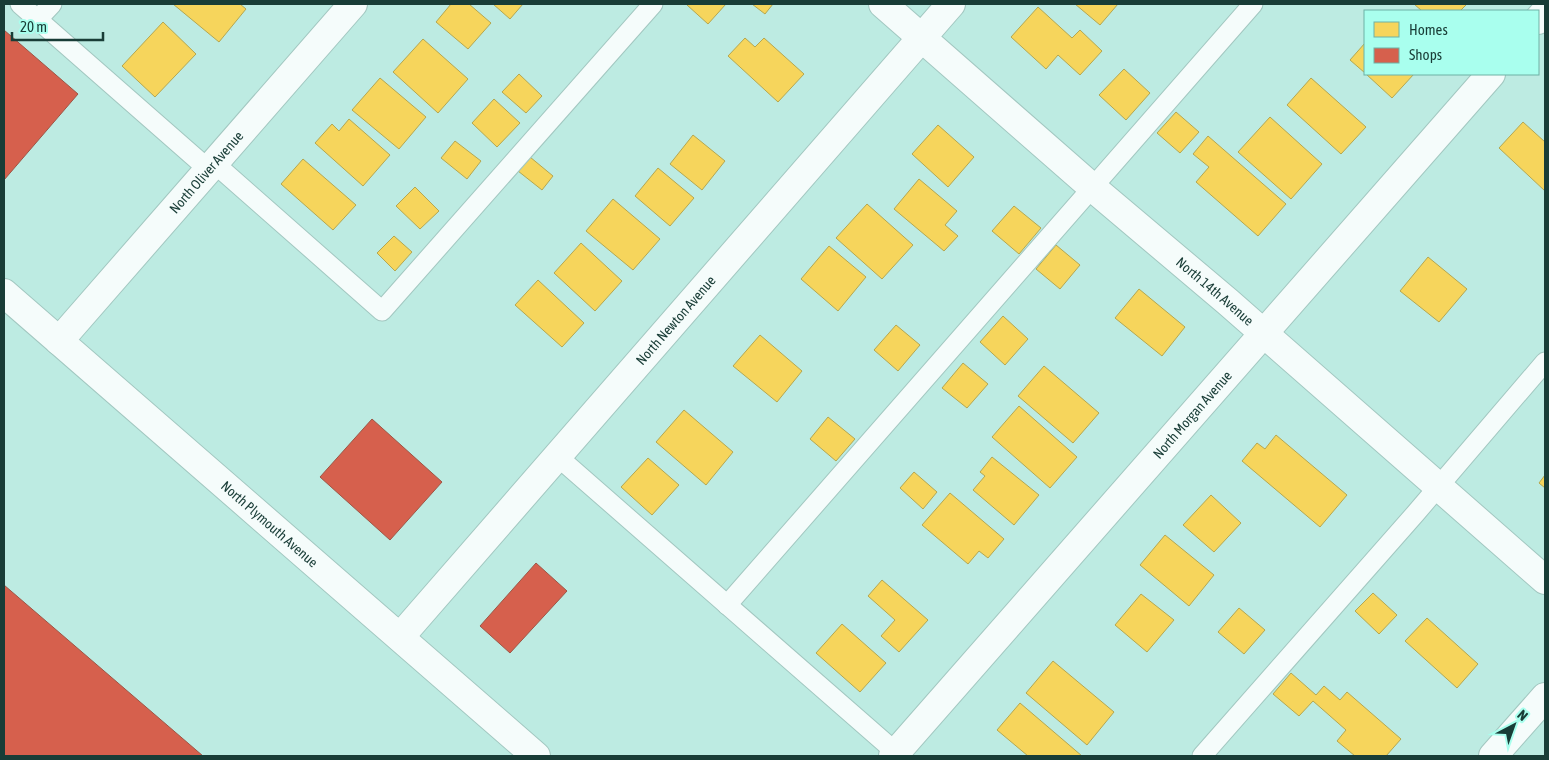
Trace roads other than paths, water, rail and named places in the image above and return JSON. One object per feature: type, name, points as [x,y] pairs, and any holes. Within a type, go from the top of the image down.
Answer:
[{"type":"street","name":"North Oliver Avenue","points":[[59,341],[353,4]]},
{"type":"street","name":"North 14th Avenue","points":[[883,4],[1545,580]]},
{"type":"street","name":"North Newton Avenue","points":[[400,637],[952,4]]},
{"type":"street","name":"North Morgan Avenue","points":[[896,755],[1490,75]]},
{"type":"street","name":"North Plymouth Avenue","points":[[4,294],[536,756]]},
{"type":"street","points":[[1493,756],[1545,697]]},
{"type":"lane","points":[[20,4],[382,311],[653,4]]},
{"type":"lane","points":[[38,20],[52,4]]},
{"type":"lane","points":[[726,605],[1253,4]]},
{"type":"lane","points":[[1202,756],[1545,362]]},
{"type":"lane","points":[[557,456],[896,755]]}]
